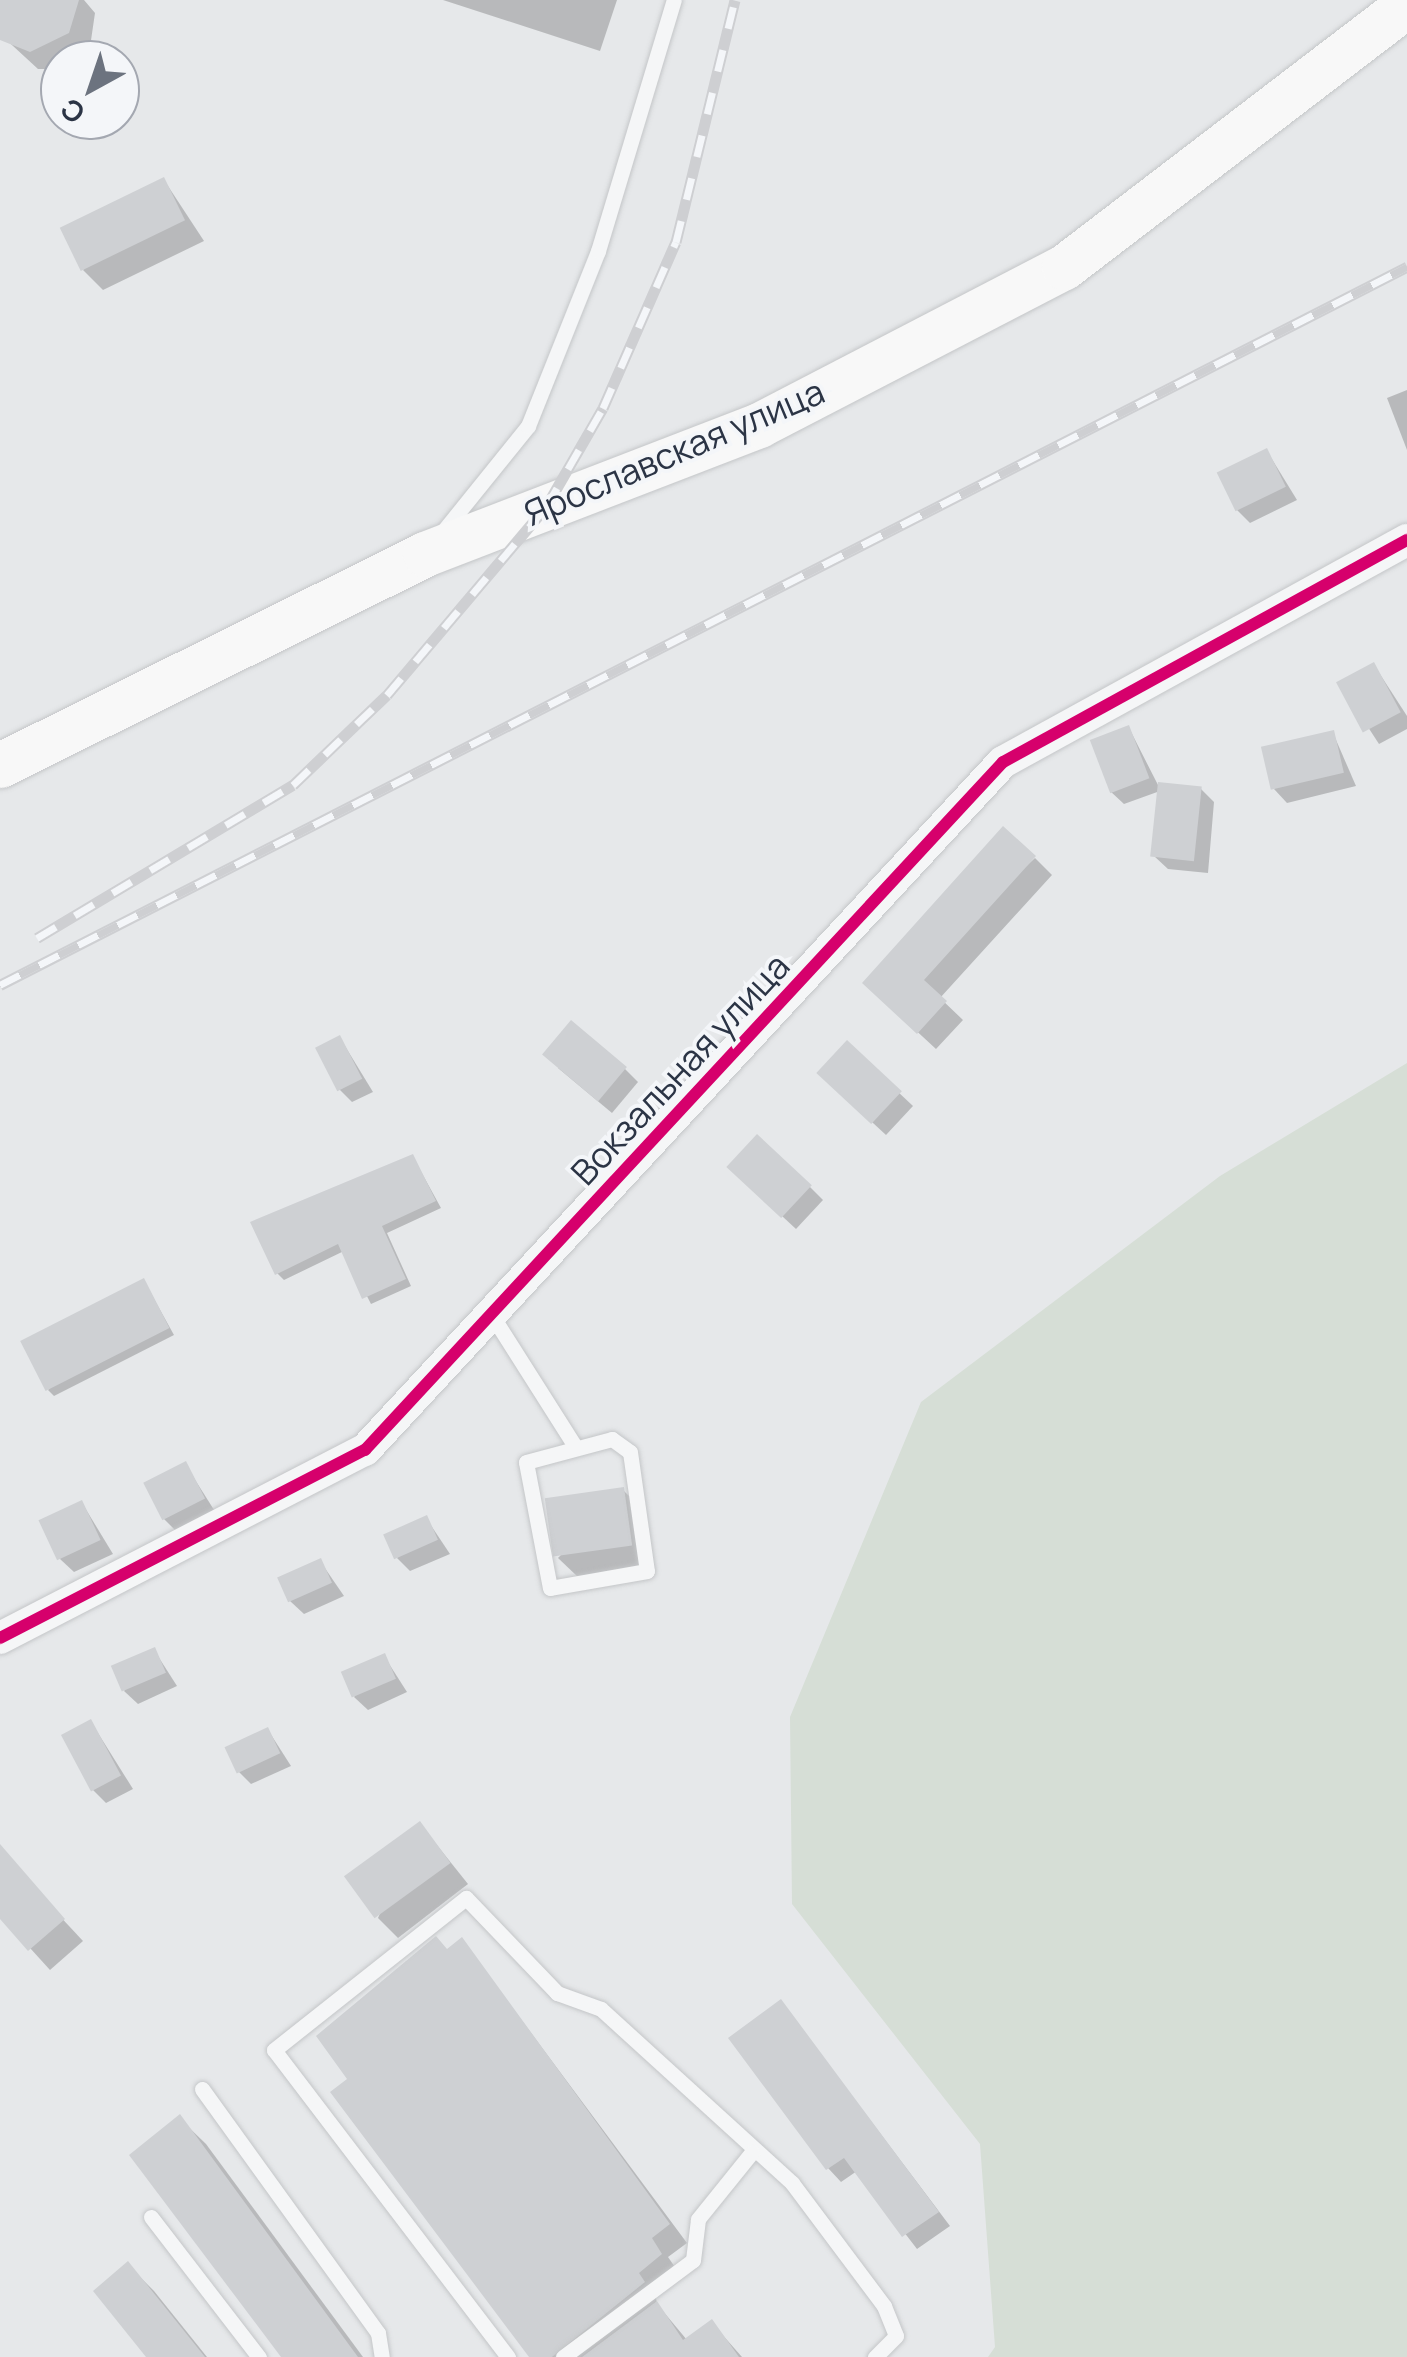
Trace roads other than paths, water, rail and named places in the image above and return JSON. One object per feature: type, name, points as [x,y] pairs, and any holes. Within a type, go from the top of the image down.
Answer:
[{"type":"main road","name":"Ярославская улица","points":[[0,765],[425,554],[758,426],[1064,267],[1407,5]]},
{"type":"street","name":"Вокзальная улица","points":[[0,1638],[364,1450],[493,1317],[1003,762],[1407,540]]},
{"type":"lane","points":[[425,554],[528,426],[598,252],[674,0]]},
{"type":"lane","points":[[493,1317],[575,1446]]},
{"type":"lane","points":[[612,1439],[630,1452],[650,1560],[638,1576],[562,1590],[543,1578],[524,1474],[535,1453],[575,1446],[612,1439]]},
{"type":"lane","points":[[508,2357],[274,2050],[466,1898],[557,1993],[601,2009],[752,2152],[792,2183],[870,2276],[896,2336],[875,2357]]},
{"type":"lane","points":[[202,2088],[378,2332],[382,2357]]},
{"type":"lane","points":[[564,2357],[693,2260],[698,2219],[752,2152]]},
{"type":"lane","points":[[150,2216],[259,2357]]},
{"type":"railway","points":[[37,938],[293,785],[387,695],[546,507],[603,408],[676,242],[735,0]]},
{"type":"railway","points":[[0,985],[1407,267]]}]
